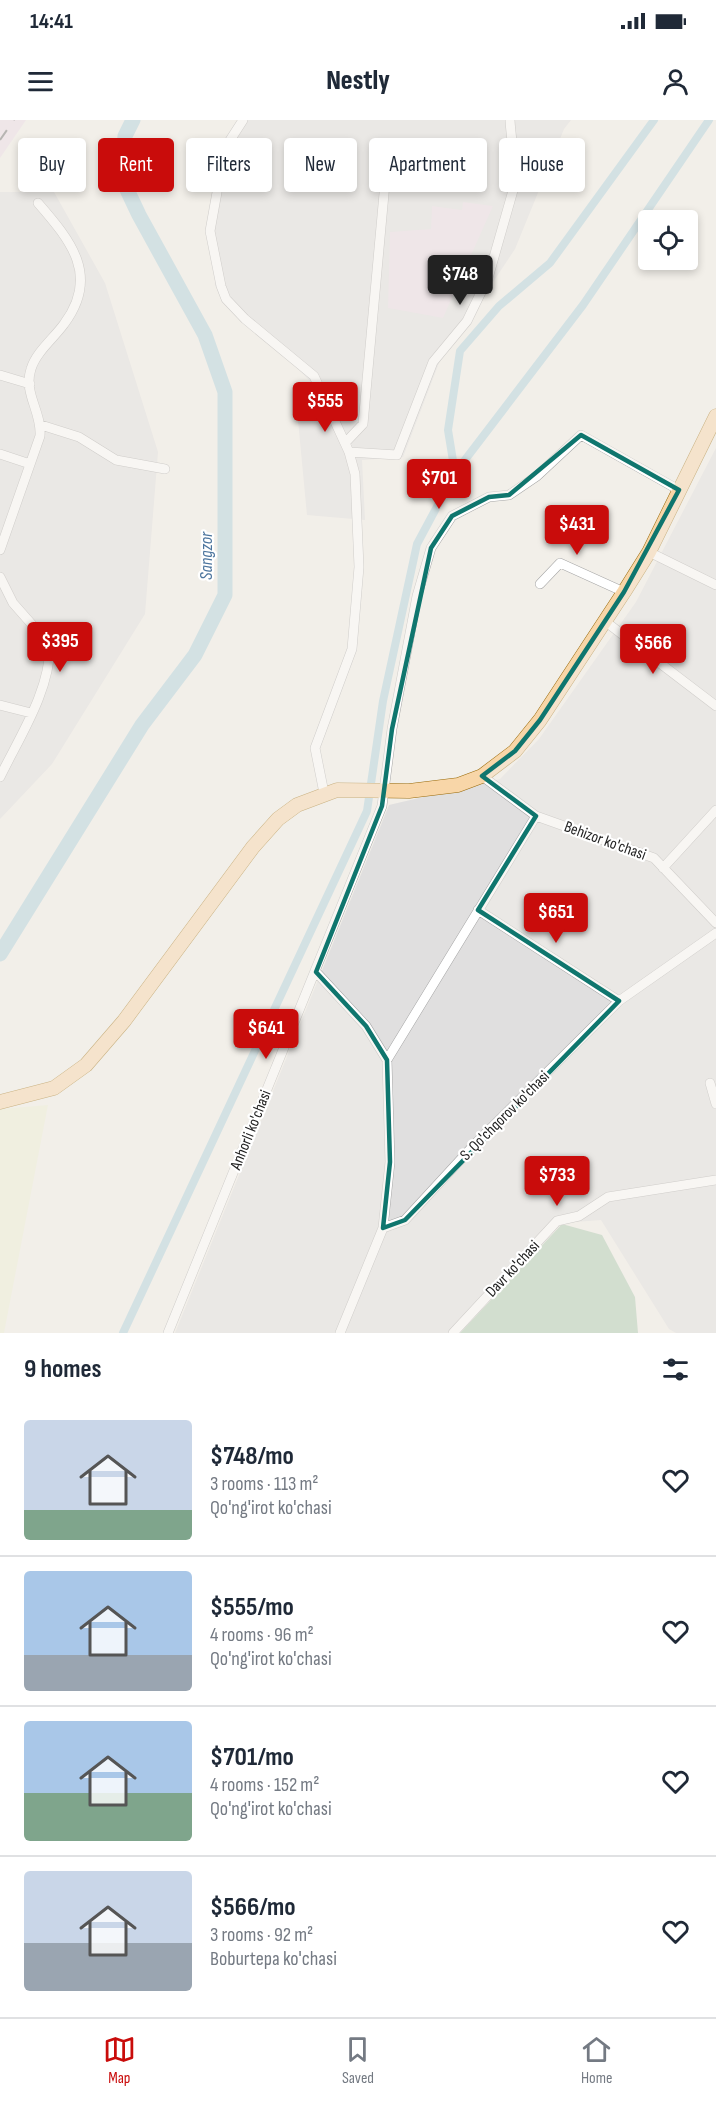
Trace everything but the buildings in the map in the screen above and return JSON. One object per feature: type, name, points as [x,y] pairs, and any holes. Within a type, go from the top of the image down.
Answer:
[{"type":"main road","points":[[0,1102],[54,1088],[86,1065],[124,1021],[262,835],[297,805],[324,793],[351,789],[385,792],[446,787],[482,776],[507,758],[527,737],[606,622],[649,552],[716,416]]},
{"type":"street","points":[[243,120],[225,148],[210,231],[221,286],[226,299],[245,319],[314,376],[347,448],[356,474],[359,567],[352,649],[315,748],[324,793]]},
{"type":"street","points":[[347,448],[397,454],[433,362],[467,321],[488,278],[514,187],[517,172],[512,160],[510,120]]},
{"type":"street","points":[[347,448],[363,423],[384,192]]},
{"type":"street","points":[[0,550],[4,524],[30,464],[41,425],[33,406],[30,384],[31,368],[66,322],[81,290],[78,258],[57,225],[38,203]]},
{"type":"street","points":[[0,375],[30,384]]},
{"type":"street","points":[[41,425],[79,437],[102,449],[116,460],[165,470]]},
{"type":"street","name":"Anhorli ko'chasi","points":[[168,1333],[382,806],[392,729],[417,596],[430,548],[452,516],[489,497],[508,495],[537,476],[582,435],[679,490]]},
{"type":"street","points":[[0,454],[30,464]]},
{"type":"street","points":[[649,552],[716,585]]},
{"type":"street","points":[[540,584],[560,563],[624,592]]},
{"type":"street","points":[[0,577],[13,603],[50,645],[50,662],[31,713],[0,777]]},
{"type":"street","points":[[606,622],[716,706]]},
{"type":"street","points":[[0,705],[31,713]]},
{"type":"street","name":"Behizor ko'chasi","points":[[482,776],[536,816],[654,858],[716,923]]},
{"type":"street","points":[[663,868],[716,810]]},
{"type":"street","points":[[387,1060],[536,816]]},
{"type":"street","points":[[478,910],[620,1001]]},
{"type":"street","name":"S. Qo'chqorov ko'chasi","points":[[383,1228],[405,1220],[474,1145],[620,1001],[716,933]]},
{"type":"street","points":[[316,972],[366,1026],[387,1060],[390,1162],[383,1228],[340,1333]]},
{"type":"street","points":[[710,1083],[716,1104]]},
{"type":"street","name":"Davr ko'chasi","points":[[453,1333],[557,1221],[579,1216],[608,1197],[716,1180]]},
{"type":"highlighted area","points":[[581,435],[679,490],[624,592],[540,720],[515,751],[482,776],[536,816],[478,910],[619,1001],[405,1220],[383,1228],[390,1162],[387,1060],[366,1026],[316,972],[382,806],[392,729],[431,548],[452,516],[489,497],[509,495]]},
{"type":"shaded area","points":[[0,120],[26,120],[0,158]]},
{"type":"shaded area","points":[[242,120],[571,120],[560,138],[499,138],[499,192],[538,192],[515,249],[439,363],[403,457],[362,460],[365,520],[307,515],[298,420],[321,418],[310,381],[215,286],[213,192],[272,192],[272,138],[233,138]]},
{"type":"shaded area","points":[[0,192],[54,192],[105,283],[158,452],[145,614],[52,764],[0,819]]},
{"type":"shaded area","points":[[463,202],[493,206],[443,318],[388,308],[390,232],[431,229],[432,206],[462,210]]},
{"type":"shaded area","points":[[716,448],[716,1333],[676,1333],[669,1329],[601,1220],[561,1223],[458,1333],[175,1333],[389,805],[500,779],[539,739],[636,602]]},
{"type":"green space","points":[[48,1105],[4,1333],[0,1333],[0,1109]]},
{"type":"green space","points":[[562,1224],[602,1235],[635,1297],[638,1333],[460,1333]]},
{"type":"waterway","name":"Sangzor","points":[[0,954],[142,725],[195,655],[225,595],[225,392],[205,335],[139,215],[121,177],[125,136],[133,120]]},
{"type":"waterway","points":[[455,473],[448,430],[460,351],[499,306],[550,263],[654,120]]},
{"type":"waterway","points":[[123,1333],[367,811],[383,701],[417,544],[455,473],[583,305],[709,120]]},
{"type":"railway","points":[[0,140],[14,120]]}]
